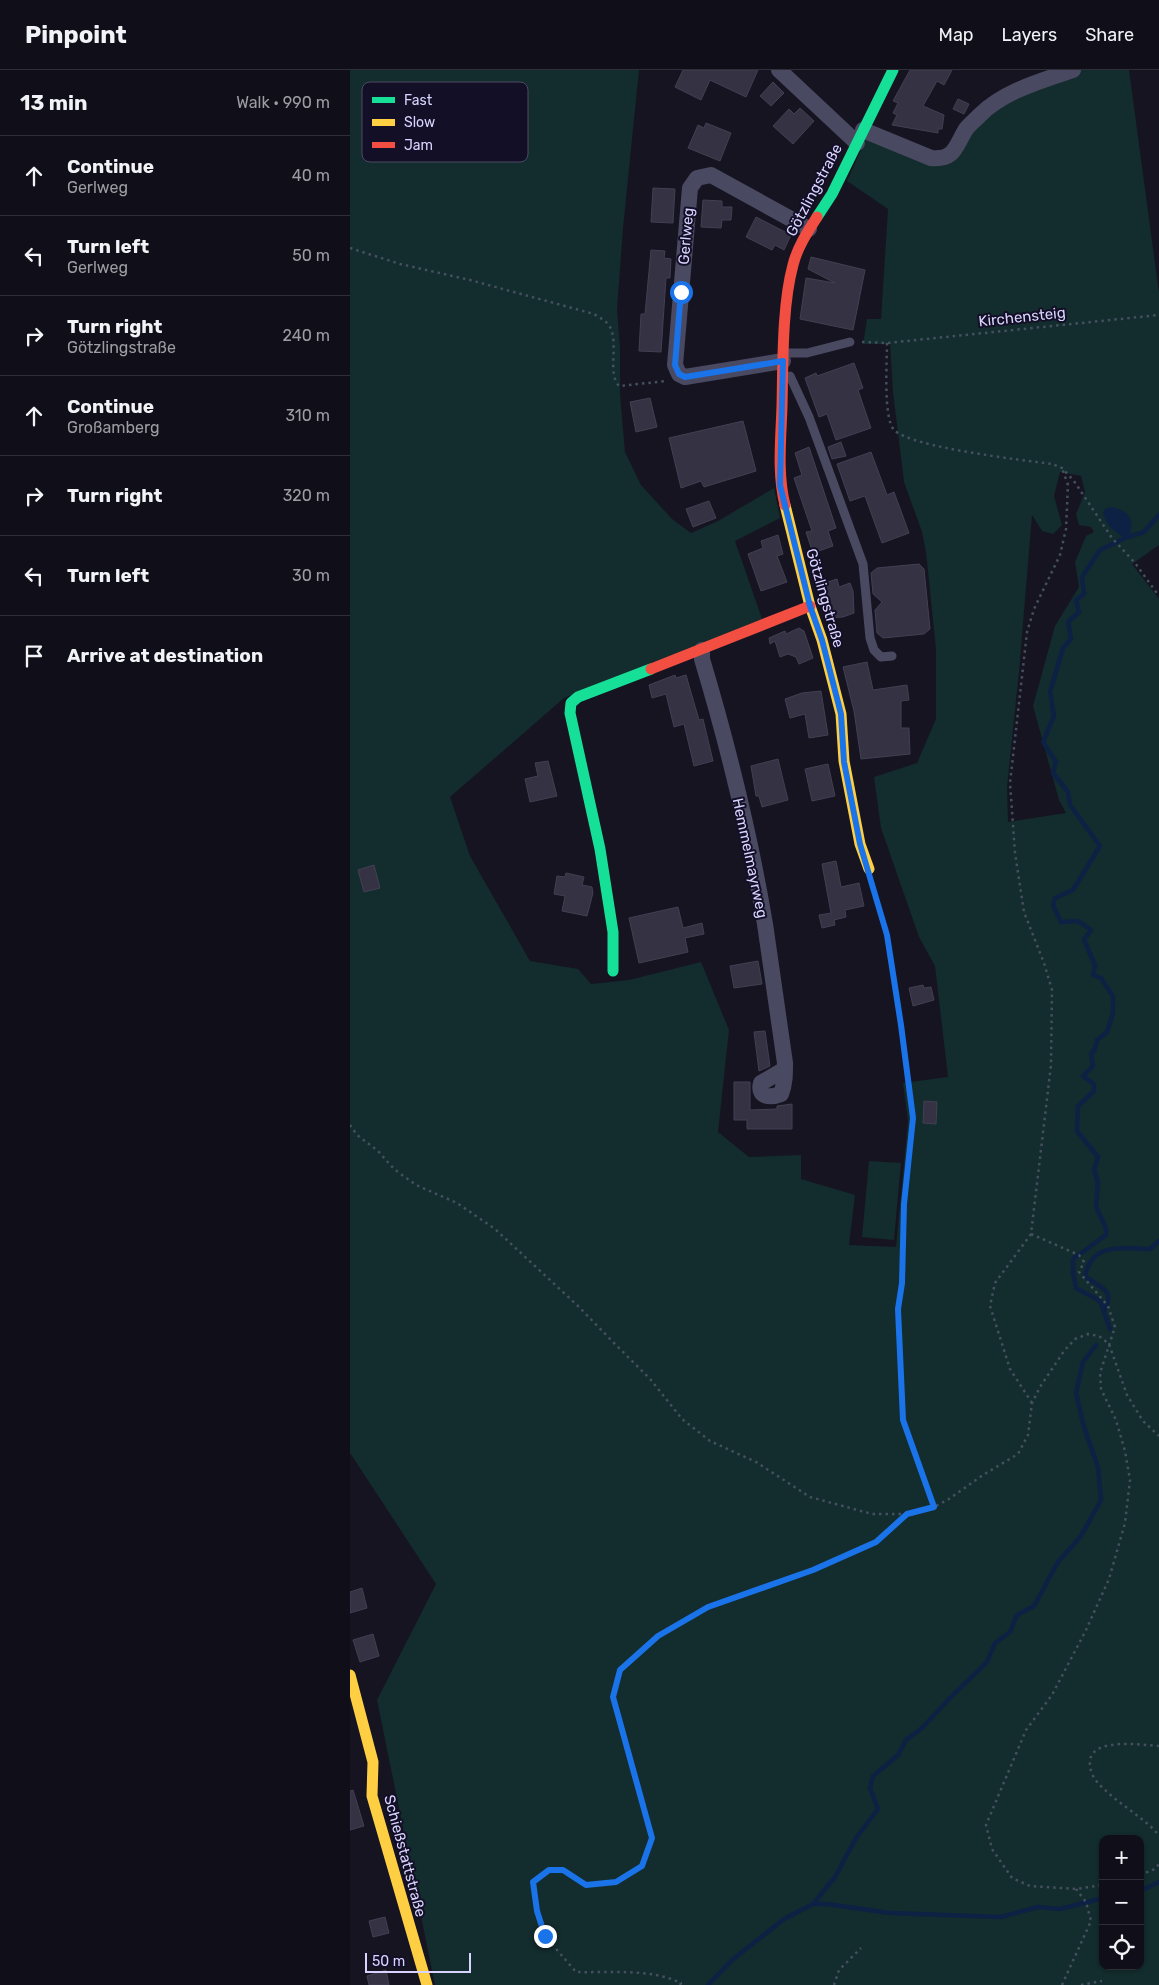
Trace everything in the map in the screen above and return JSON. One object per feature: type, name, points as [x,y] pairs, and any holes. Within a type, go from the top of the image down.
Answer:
[{"type":"street","points":[[778,70],[860,137],[931,158],[942,159],[954,151],[967,127],[989,106],[1029,85],[1073,70]]},
{"type":"street","name":"Götzlingstraße","points":[[869,869],[860,844],[846,771],[841,714],[822,640],[810,606],[780,485],[783,357],[787,299],[793,264],[809,229],[832,194],[893,70]]},
{"type":"street","name":"Gerlweg","points":[[679,374],[675,365],[690,188],[697,178],[711,175],[809,229]]},
{"type":"street","points":[[679,374],[685,377],[694,376],[783,357]]},
{"type":"street","points":[[613,971],[613,932],[600,849],[570,713],[571,703],[578,697],[702,650],[810,606]]},
{"type":"street","name":"Hemmelmayrweg","points":[[702,650],[702,659],[721,726],[756,880],[765,926],[784,1069]]},
{"type":"street","name":"Schießstattstraße","points":[[350,1675],[373,1762],[372,1796],[427,1985]]},
{"type":"lane","points":[[783,357],[850,342]]},
{"type":"lane","name":"Götzlingstraße","points":[[783,357],[809,417],[863,564],[870,638],[874,650],[881,657],[892,656]]},
{"type":"path","points":[[350,248],[400,264],[470,280],[594,314],[610,326],[614,343],[614,376],[619,386],[666,382],[679,374]]},
{"type":"path","name":"Kirchensteig","points":[[850,342],[887,343],[1159,315]]},
{"type":"path","points":[[887,343],[887,415],[894,430],[912,438],[949,448],[1052,464],[1062,468],[1074,481],[1112,538],[1135,563],[1159,596]]},
{"type":"path","points":[[1032,1403],[1010,1369],[990,1306],[995,1283],[1031,1234],[1052,1065],[1052,990],[1044,962],[1024,912],[1015,853],[1010,784],[1027,632],[1034,609],[1060,555],[1066,529],[1068,485],[1062,468]]},
{"type":"path","points":[[869,869],[887,935],[913,1118],[904,1204],[902,1283],[898,1309],[903,1420],[934,1507]]},
{"type":"path","points":[[350,1125],[357,1135],[378,1151],[394,1169],[416,1185],[457,1203],[495,1229],[578,1306],[651,1380],[682,1419],[710,1441],[756,1462],[810,1497],[832,1505],[872,1514],[907,1514],[934,1507],[950,1499],[1018,1454],[1028,1435],[1032,1403],[1040,1387],[1064,1351],[1075,1339],[1088,1334],[1099,1336],[1109,1344],[1127,1395],[1143,1421],[1159,1436]]},
{"type":"path","points":[[1031,1234],[1079,1255],[1084,1262],[1079,1272],[1108,1306],[1115,1327],[1100,1373],[1101,1389],[1116,1420],[1125,1451],[1130,1480],[1125,1523],[1109,1579],[1086,1630],[1052,1695],[1026,1730],[986,1825],[992,1849],[1012,1878],[1030,1886],[1076,1889],[1099,1886]]},
{"type":"path","points":[[680,1985],[681,1983],[669,1977],[576,1972],[545,1936],[537,1911],[533,1882],[549,1870],[563,1870],[586,1885],[616,1882],[642,1866],[652,1838],[613,1697],[620,1670],[658,1636],[708,1607],[813,1570],[876,1542],[907,1514]]},
{"type":"path","points":[[1159,1746],[1109,1745],[1093,1753],[1090,1757],[1093,1776],[1102,1787],[1159,1835]]},
{"type":"path","points":[[1144,1874],[1156,1870],[1159,1864]]},
{"type":"path","points":[[1062,1985],[1091,1921],[1086,1902],[1076,1889]]},
{"type":"path","points":[[834,1985],[839,1970],[861,1948]]},
{"type":"path","points":[[1081,1985],[1102,1982]]},
{"type":"green space","points":[[350,70],[639,70],[623,228],[617,310],[620,347],[620,394],[625,452],[641,485],[672,519],[691,533],[718,521],[774,488],[780,518],[735,541],[762,619],[564,698],[450,797],[470,856],[530,961],[578,969],[591,984],[629,980],[701,962],[729,1030],[718,1132],[749,1157],[801,1155],[801,1179],[855,1195],[849,1245],[896,1247],[908,1121],[903,1083],[948,1077],[935,966],[919,937],[881,828],[874,777],[917,763],[936,719],[936,649],[926,552],[922,532],[904,482],[893,392],[890,344],[863,344],[867,319],[881,319],[888,209],[847,181],[870,130],[941,153],[1051,70],[1129,70],[1159,293],[1159,545],[1132,564],[1159,599],[1159,1985],[435,1985],[377,1700],[436,1584],[350,1453]],"holes":[[[1060,472],[1081,476],[1085,492],[1076,514],[1079,525],[1091,527],[1094,532],[1086,536],[1075,562],[1079,587],[1055,626],[1033,706],[1059,800],[1066,813],[1008,822],[1007,787],[1032,515],[1042,531],[1053,534],[1062,525],[1054,496]]]},
{"type":"green space","points":[[869,1161],[901,1163],[894,1240],[862,1237]]},
{"type":"water","points":[[1113,507],[1124,512],[1130,518],[1131,527],[1128,539],[1112,529],[1105,518],[1103,513],[1106,508]]},
{"type":"building","points":[[683,70],[758,70],[746,97],[710,80],[701,100],[675,87]]},
{"type":"building","points":[[910,70],[952,70],[944,85],[937,81],[923,106],[944,115],[942,129],[938,129],[938,133],[892,125],[897,115],[893,113],[898,103],[893,101]]},
{"type":"building","points":[[773,82],[784,93],[771,106],[760,96]]},
{"type":"building","points":[[958,99],[969,104],[964,114],[953,109]]},
{"type":"building","points":[[800,108],[814,121],[793,144],[773,126],[789,109],[794,114]]},
{"type":"building","points":[[706,123],[731,133],[720,161],[688,148],[698,125],[704,128]]},
{"type":"building","points":[[653,188],[675,189],[673,223],[651,222]]},
{"type":"building","points":[[703,200],[722,201],[722,207],[732,207],[731,220],[722,220],[721,228],[701,227]]},
{"type":"building","points":[[756,217],[791,235],[784,250],[775,245],[772,250],[746,237]]},
{"type":"building","points":[[651,250],[665,251],[664,258],[671,259],[670,278],[666,278],[661,352],[639,351],[641,314],[645,314]]},
{"type":"building","points":[[811,257],[865,270],[853,330],[800,319],[806,278],[835,283],[808,269]]},
{"type":"building","points":[[854,363],[863,388],[858,390],[871,428],[836,440],[827,414],[819,417],[805,378],[816,373],[817,376]]},
{"type":"building","points":[[650,398],[657,427],[636,432],[630,402]]},
{"type":"building","points":[[743,421],[756,471],[704,487],[701,481],[681,488],[669,438]]},
{"type":"building","points":[[841,442],[846,456],[832,459],[828,447]]},
{"type":"building","points":[[809,447],[836,528],[828,531],[833,546],[813,553],[806,532],[812,531],[794,478],[802,475],[795,453]]},
{"type":"building","points":[[871,452],[887,495],[894,492],[909,533],[882,543],[865,496],[850,501],[837,464]]},
{"type":"building","points":[[709,501],[716,518],[693,527],[686,509]]},
{"type":"building","points":[[778,535],[783,554],[777,556],[787,582],[761,591],[748,554],[763,548],[761,541]]},
{"type":"building","points":[[919,564],[924,569],[930,629],[924,634],[883,638],[877,633],[875,610],[882,602],[873,594],[871,573],[877,568]]},
{"type":"building","points":[[837,579],[839,587],[850,583],[853,591],[854,613],[843,617],[831,618],[824,598],[827,597],[822,584]]},
{"type":"building","points":[[799,628],[804,631],[813,658],[799,664],[796,657],[788,654],[780,657],[775,641],[770,644],[769,638],[785,631],[786,634]]},
{"type":"building","points":[[867,662],[873,690],[907,685],[909,700],[901,701],[901,728],[909,728],[910,754],[861,759],[854,711],[843,667]]},
{"type":"building","points":[[675,675],[676,678],[686,675],[699,720],[703,719],[713,761],[694,766],[684,724],[674,727],[666,694],[652,698],[649,685]]},
{"type":"building","points":[[821,691],[828,735],[809,738],[805,714],[790,718],[785,699],[802,693]]},
{"type":"building","points":[[778,759],[788,800],[762,807],[759,796],[756,796],[751,766]]},
{"type":"building","points":[[548,761],[557,796],[530,802],[525,779],[538,776],[535,763]]},
{"type":"building","points":[[828,764],[835,796],[812,801],[805,769]]},
{"type":"building","points":[[836,861],[841,887],[859,883],[864,906],[845,910],[846,917],[834,920],[835,925],[822,928],[819,915],[831,913],[822,864]]},
{"type":"building","points":[[374,865],[380,888],[364,892],[358,870]]},
{"type":"building","points":[[566,873],[584,877],[582,885],[592,887],[593,893],[587,916],[562,911],[565,896],[554,894],[557,876],[565,877]]},
{"type":"building","points":[[678,907],[683,928],[702,923],[704,934],[685,938],[688,952],[639,963],[629,918]]},
{"type":"building","points":[[758,961],[762,984],[734,988],[730,966]]},
{"type":"building","points":[[923,985],[924,988],[931,987],[934,1000],[913,1006],[909,988]]},
{"type":"building","points":[[765,1031],[770,1066],[759,1071],[754,1032]]},
{"type":"building","points":[[734,1082],[750,1082],[750,1110],[777,1109],[777,1106],[792,1104],[792,1129],[747,1129],[747,1120],[734,1120]]},
{"type":"building","points":[[924,1101],[937,1102],[936,1124],[923,1123]]},
{"type":"building","points":[[362,1588],[367,1608],[350,1613],[350,1592]]},
{"type":"building","points":[[373,1634],[379,1656],[360,1662],[353,1640]]},
{"type":"building","points":[[353,1790],[364,1826],[350,1830],[350,1791]]},
{"type":"building","points":[[385,1917],[389,1933],[373,1937],[369,1921]]},
{"type":"building","points":[[386,1970],[389,1985],[369,1985],[367,1976]]},
{"type":"waterway","points":[[1110,1329],[1100,1301],[1076,1288],[1073,1259],[1106,1235],[1106,1228],[1096,1207],[1098,1182],[1094,1170],[1098,1157],[1077,1131],[1078,1106],[1094,1091],[1094,1084],[1083,1076],[1093,1066],[1091,1054],[1095,1049],[1097,1040],[1107,1032],[1113,1013],[1113,996],[1101,978],[1093,975],[1095,965],[1084,940],[1091,930],[1078,921],[1061,922],[1053,905],[1055,898],[1073,890],[1100,846],[1070,805],[1068,792],[1053,773],[1056,762],[1043,742],[1054,716],[1050,692],[1063,648],[1071,639],[1068,622],[1079,612],[1076,600],[1084,594],[1082,577],[1100,550],[1125,538],[1144,532],[1159,515]]},
{"type":"waterway","points":[[1104,1311],[1107,1304],[1107,1293],[1085,1276],[1094,1257],[1110,1249],[1150,1249],[1159,1241]]},
{"type":"waterway","points":[[708,1985],[732,1960],[784,1919],[813,1904],[835,1877],[856,1838],[878,1809],[870,1788],[873,1776],[898,1755],[906,1740],[922,1728],[987,1662],[995,1643],[1010,1632],[1017,1615],[1034,1606],[1058,1562],[1081,1536],[1101,1500],[1098,1467],[1084,1427],[1076,1393],[1083,1362],[1096,1345]]},
{"type":"waterway","points":[[1144,1889],[1159,1882]]},
{"type":"waterway","points":[[813,1904],[827,1904],[890,1913],[1001,1917],[1038,1907],[1060,1909],[1099,1899]]},
{"type":"traffic: fast","points":[[817,217],[832,194],[893,70]]},
{"type":"traffic: fast","points":[[613,971],[613,932],[600,849],[570,713],[571,703],[578,697],[651,669]]},
{"type":"traffic: slow","points":[[785,505],[810,606],[822,640],[841,714],[844,761],[860,844],[869,869]]},
{"type":"traffic: slow","points":[[350,1675],[373,1762],[372,1796],[427,1985]]},
{"type":"traffic: jam","points":[[785,505],[781,481],[780,456],[787,298],[789,281],[797,252],[817,217]]},
{"type":"traffic: jam","points":[[651,669],[810,606]]},
{"type":"route","points":[[545,1936],[537,1911],[533,1882],[549,1870],[563,1870],[586,1885],[616,1882],[642,1866],[652,1838],[613,1697],[620,1670],[658,1636],[708,1607],[813,1570],[876,1542],[907,1514],[934,1507],[903,1420],[898,1309],[902,1283],[904,1204],[913,1118],[901,1025],[887,935],[869,869],[860,844],[844,762],[841,714],[822,640],[810,606],[780,485],[783,361],[713,374],[685,377],[679,374],[675,365],[681,292]]}]
